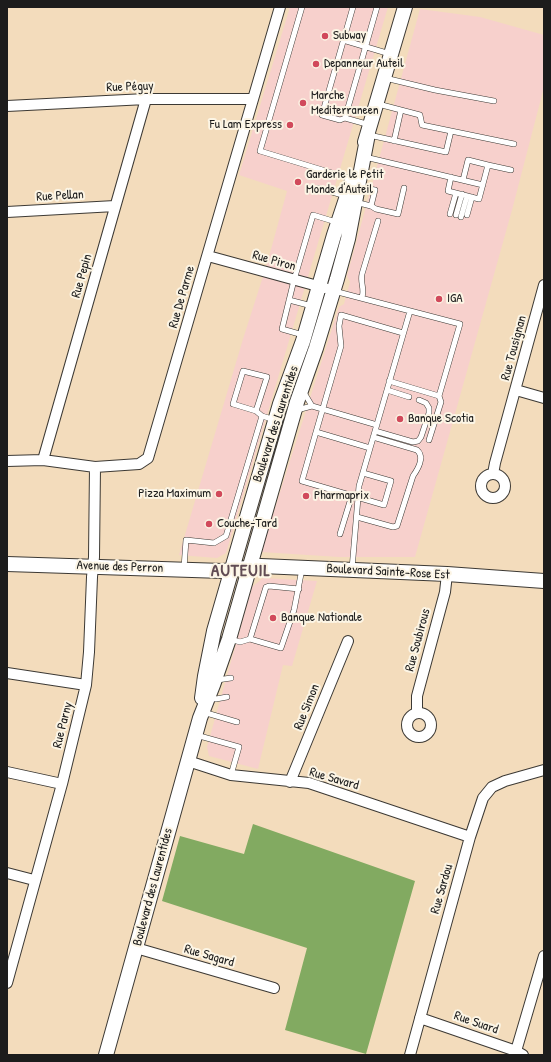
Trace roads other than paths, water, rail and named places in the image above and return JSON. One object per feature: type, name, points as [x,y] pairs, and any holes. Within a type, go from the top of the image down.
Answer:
[{"type":"main road","name":"Boulevard des Laurentides","points":[[106,1055],[210,679],[229,639],[294,411],[334,290],[344,225],[376,104],[405,7]]},
{"type":"main road","name":"Boulevard des Laurentides","points":[[353,191],[364,157],[369,130]]},
{"type":"main road","name":"Boulevard des Laurentides","points":[[210,679],[214,631],[232,569],[243,504],[276,420],[319,287],[344,225]]},
{"type":"main road","name":"Avenue des Perron","points":[[7,564],[223,571],[232,569]]},
{"type":"main road","name":"Boulevard Sainte-Rose Est","points":[[232,569],[261,566],[447,574],[544,581]]},
{"type":"street","name":"Rue De Parme","points":[[7,461],[43,460],[95,467],[139,464],[148,458],[280,7]]},
{"type":"street","name":"Rue Péguy","points":[[7,106],[146,99],[253,99]]},
{"type":"street","name":"Rue Pepin","points":[[43,460],[146,99]]},
{"type":"street","name":"Rue Pellan","points":[[7,212],[115,206]]},
{"type":"street","name":"Rue Piron","points":[[208,256],[334,290]]},
{"type":"street","name":"Rue Tousignan","points":[[544,288],[516,390],[544,398]]},
{"type":"street","points":[[493,474],[516,390]]},
{"type":"street","name":"Rue Parny","points":[[7,982],[34,880],[62,784],[86,685],[93,566],[95,467]]},
{"type":"street","name":"Rue Soubirous","points":[[417,713],[417,696],[443,598],[447,574]]},
{"type":"street","name":"Rue Simon","points":[[290,782],[348,641]]},
{"type":"street","points":[[7,673],[86,685]]},
{"type":"street","name":"Rue Savard","points":[[188,761],[231,775],[309,783],[470,836]]},
{"type":"street","name":"Rue Sardou","points":[[410,1055],[470,836],[483,798],[492,787],[544,770]]},
{"type":"street","points":[[7,772],[62,784]]},
{"type":"street","points":[[7,872],[34,880]]},
{"type":"street","name":"Rue Sagard","points":[[136,948],[274,988]]},
{"type":"street","points":[[519,1053],[544,956]]},
{"type":"street","name":"Rue Suard","points":[[420,1018],[519,1053]]},
{"type":"lane","points":[[302,7],[260,151],[353,191],[376,209],[398,214],[404,188]]},
{"type":"lane","points":[[353,7],[322,115],[340,120],[345,118],[394,141],[446,152],[451,131]]},
{"type":"lane","points":[[345,118],[377,7]]},
{"type":"lane","points":[[343,40],[391,55]]},
{"type":"lane","points":[[384,77],[435,90],[494,101]]},
{"type":"lane","points":[[376,104],[420,115],[422,125],[514,144]]},
{"type":"lane","points":[[394,141],[401,110]]},
{"type":"lane","points":[[364,157],[483,185]]},
{"type":"lane","points":[[464,180],[468,160],[511,170]]},
{"type":"lane","points":[[451,177],[448,191],[479,199],[488,165]]},
{"type":"lane","points":[[318,188],[353,191],[375,190],[372,206]]},
{"type":"lane","points":[[450,214],[456,193]]},
{"type":"lane","points":[[467,196],[467,215]]},
{"type":"lane","points":[[458,216],[467,196]]},
{"type":"lane","points":[[304,335],[282,329],[294,280],[313,215],[344,225]]},
{"type":"lane","points":[[362,298],[364,292],[361,281],[362,274],[378,221]]},
{"type":"lane","points":[[334,290],[410,311],[435,316],[460,324],[439,396],[441,402],[429,440]]},
{"type":"lane","points":[[289,300],[313,307]]},
{"type":"lane","points":[[352,570],[358,497],[363,473],[410,311]]},
{"type":"lane","points":[[363,473],[391,481],[384,505],[302,481],[341,346],[339,326],[341,315],[403,333]]},
{"type":"lane","points":[[256,411],[267,377],[243,371],[233,404],[256,411],[262,416],[276,420]]},
{"type":"lane","points":[[389,381],[439,396]]},
{"type":"lane","points":[[302,388],[312,406]]},
{"type":"lane","points":[[387,390],[409,397]]},
{"type":"lane","points":[[294,411],[312,406],[413,442],[419,440],[429,410],[426,403],[419,400]]},
{"type":"lane","points":[[184,569],[186,540],[214,543],[226,536],[243,504],[262,416]]},
{"type":"lane","points":[[316,432],[370,448]]},
{"type":"lane","points":[[357,517],[393,527],[397,526],[413,476],[417,470],[421,458],[420,452],[417,450],[373,437]]},
{"type":"lane","points":[[340,534],[352,495]]},
{"type":"lane","points":[[229,639],[240,642],[250,639],[281,648],[294,610],[303,568]]},
{"type":"lane","points":[[250,639],[266,587],[299,589]]},
{"type":"lane","points":[[210,679],[231,678]]},
{"type":"lane","points":[[205,696],[216,699],[227,697]]},
{"type":"lane","points":[[201,714],[237,722]]},
{"type":"lane","points":[[195,735],[239,748],[231,775]]},
{"type":"place","name":"Subway","points":[[325,36]]},
{"type":"place","name":"Depanneur Auteil","points":[[316,64]]},
{"type":"place","name":"Marche Mediterraneen","points":[[303,103]]},
{"type":"place","name":"Fu Lam Express","points":[[290,125]]},
{"type":"place","name":"Garderie le Petit Monde d'Auteil","points":[[298,182]]},
{"type":"place","name":"IGA","points":[[439,299]]},
{"type":"place","name":"Banque Scotia","points":[[400,419]]},
{"type":"place","name":"Pizza Maximum","points":[[219,494]]},
{"type":"place","name":"Pharmaprix","points":[[306,496]]},
{"type":"place","name":"Couche-Tard","points":[[209,524]]},
{"type":"place","name":"Banque Nationale","points":[[273,618]]},
{"type":"district","name":"AUTEUIL","points":[[241,571]]}]
